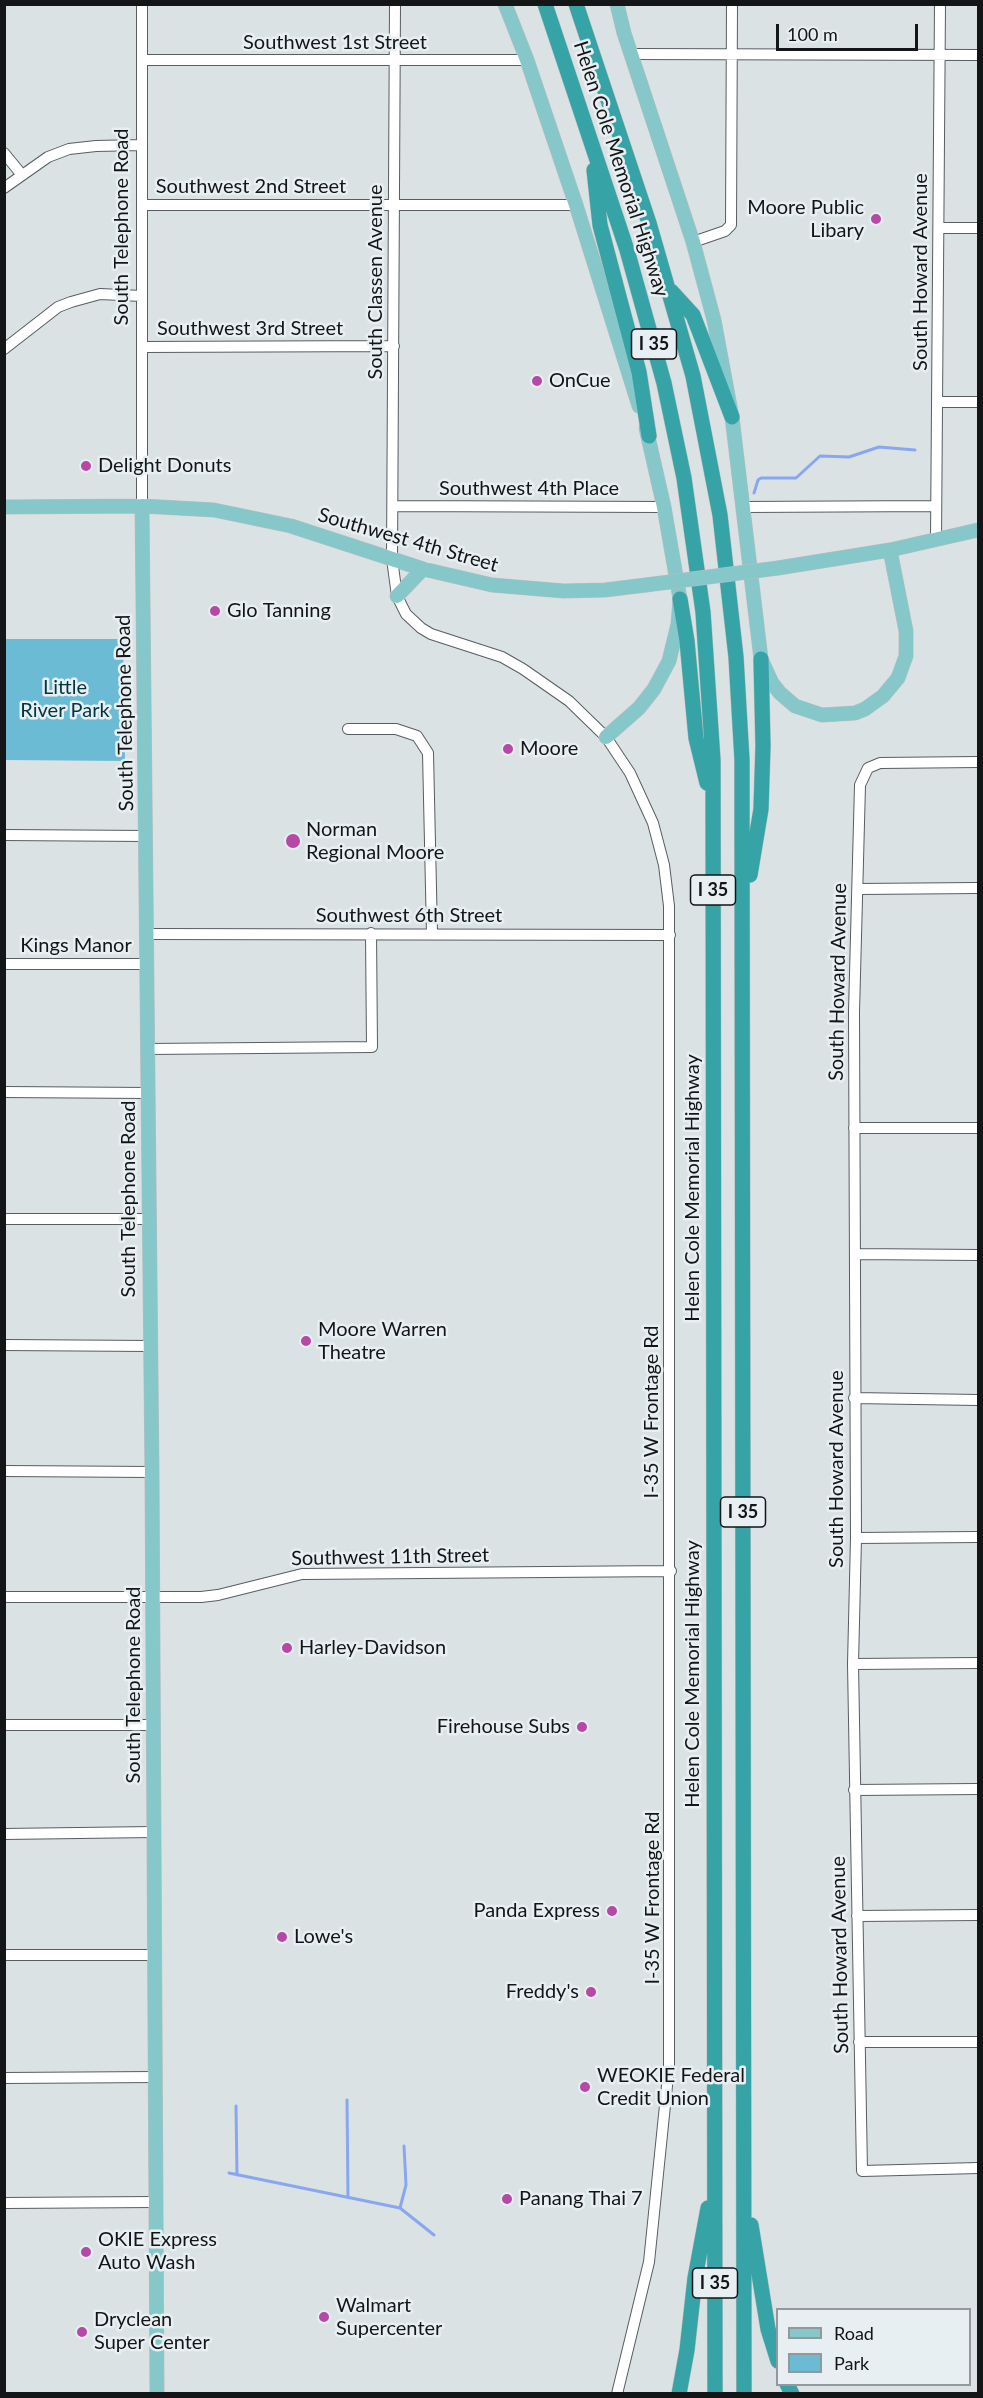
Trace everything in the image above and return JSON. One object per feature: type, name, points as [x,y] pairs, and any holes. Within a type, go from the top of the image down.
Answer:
[{"type":"highway","name":"Helen Cole Memorial Highway","points":[[545,4],[637,281],[664,383],[684,478],[704,612],[713,760],[715,2394]]},
{"type":"highway","name":"Helen Cole Memorial Highway","points":[[576,4],[669,288],[693,376],[712,474],[732,611],[742,760],[744,2394]]},
{"type":"highway","points":[[591,140],[600,225],[639,372],[649,436]]},
{"type":"highway","points":[[669,288],[693,315],[732,417]]},
{"type":"highway","points":[[680,599],[687,641],[696,738],[713,809]]},
{"type":"highway","points":[[742,916],[761,808],[763,736],[761,659]]},
{"type":"highway","points":[[679,2394],[687,2350],[695,2278],[715,2173]]},
{"type":"highway","points":[[744,2181],[768,2329],[776,2357]]},
{"type":"main road","points":[[505,4],[527,60],[576,205],[649,436],[680,599],[674,645],[662,676],[639,708],[606,737]]},
{"type":"main road","points":[[617,4],[630,54],[693,242],[714,320],[732,417],[761,659],[769,678],[780,693],[795,706],[812,713],[832,716],[855,713],[865,709],[892,688],[903,668],[907,642],[890,550]]},
{"type":"main road","name":"Southwest 4th Street","points":[[4,507],[142,506],[233,513],[291,526],[423,568],[492,585],[537,590],[605,590],[778,568],[890,550],[978,530]]},
{"type":"main road","name":"South Telephone Road","points":[[142,506],[153,1597],[157,2394]]},
{"type":"main road","points":[[397,596],[423,568]]},
{"type":"street","name":"South Telephone Road","points":[[142,4],[142,506]]},
{"type":"street","name":"South Classen Avenue","points":[[392,559],[395,4]]},
{"type":"street","points":[[693,242],[725,231],[731,225],[732,4]]},
{"type":"street","name":"South Howard Avenue","points":[[936,540],[940,4]]},
{"type":"street","points":[[630,54],[978,55]]},
{"type":"street","name":"Southwest 1st Street","points":[[143,60],[527,60]]},
{"type":"street","points":[[4,188],[48,157],[69,149],[142,145]]},
{"type":"street","points":[[4,153],[22,175]]},
{"type":"street","name":"Southwest 2nd Street","points":[[142,205],[576,205]]},
{"type":"street","points":[[939,228],[978,228]]},
{"type":"street","name":"Southwest 3rd Street","points":[[4,349],[58,307],[70,302],[109,294],[142,296]]},
{"type":"street","name":"Southwest 3rd Street","points":[[142,347],[394,346]]},
{"type":"street","points":[[938,402],[978,402]]},
{"type":"street","name":"Southwest 4th Place","points":[[393,506],[664,507]]},
{"type":"street","points":[[744,507],[936,506]]},
{"type":"street","name":"I-35 W Frontage Rd","points":[[392,559],[397,596],[406,614],[421,628],[431,634],[496,655],[524,669],[569,701],[606,737],[630,773],[653,823],[667,885],[670,935],[669,2066],[649,2262],[617,2394]]},
{"type":"street","points":[[348,729],[396,729],[417,736],[423,743],[429,760],[432,934]]},
{"type":"street","name":"South Howard Avenue","points":[[978,762],[886,762],[868,768],[860,785],[854,1128],[856,1538],[853,1664],[862,2171],[978,2168]]},
{"type":"street","points":[[4,835],[146,836]]},
{"type":"street","points":[[858,889],[978,888]]},
{"type":"street","points":[[148,1049],[372,1047],[371,933]]},
{"type":"street","name":"Southwest 6th Street","points":[[147,934],[670,935]]},
{"type":"street","name":"Kings Manor","points":[[4,963],[147,964]]},
{"type":"street","points":[[4,1092],[148,1093]]},
{"type":"street","points":[[854,1128],[978,1128]]},
{"type":"street","points":[[4,1219],[149,1219]]},
{"type":"street","points":[[855,1254],[978,1255]]},
{"type":"street","points":[[4,1345],[150,1346]]},
{"type":"street","points":[[854,1398],[978,1400]]},
{"type":"street","points":[[4,1471],[152,1472]]},
{"type":"street","points":[[856,1538],[978,1537]]},
{"type":"street","name":"Southwest 11th Street","points":[[4,1597],[218,1595],[302,1574],[671,1571]]},
{"type":"street","points":[[853,1664],[978,1663]]},
{"type":"street","points":[[4,1725],[153,1725]]},
{"type":"street","points":[[854,1790],[978,1789]]},
{"type":"street","points":[[4,1834],[153,1832]]},
{"type":"street","points":[[857,1916],[978,1916]]},
{"type":"street","points":[[4,1955],[155,1955]]},
{"type":"street","points":[[859,2042],[978,2042]]},
{"type":"street","points":[[4,2078],[156,2077]]},
{"type":"street","points":[[4,2203],[155,2202]]},
{"type":"green space","name":"Little River Park","points":[[5,639],[123,639],[125,761],[5,760]]},
{"type":"waterway","points":[[754,493],[758,480],[761,478],[796,478],[820,456],[849,457],[879,447],[915,450]]},
{"type":"waterway","points":[[347,2100],[348,2197]]},
{"type":"waterway","points":[[236,2106],[237,2175]]},
{"type":"waterway","points":[[400,2208],[406,2185],[404,2146]]},
{"type":"waterway","points":[[229,2173],[400,2208],[434,2235]]},
{"type":"place","name":"Moore Public Libary","points":[[876,219]]},
{"type":"place","name":"OnCue","points":[[537,381]]},
{"type":"place","name":"Delight Donuts","points":[[86,466]]},
{"type":"place","name":"Glo Tanning","points":[[215,611]]},
{"type":"place","name":"Moore","points":[[508,749]]},
{"type":"place","name":"Norman Regional Moore","points":[[293,841]]},
{"type":"place","name":"Moore Warren Theatre","points":[[306,1341]]},
{"type":"place","name":"Harley-Davidson","points":[[287,1648]]},
{"type":"place","name":"Firehouse Subs","points":[[582,1727]]},
{"type":"place","name":"Panda Express","points":[[612,1911]]},
{"type":"place","name":"Lowe's","points":[[282,1937]]},
{"type":"place","name":"Freddy's","points":[[591,1992]]},
{"type":"place","name":"WEOKIE Federal Credit Union","points":[[585,2087]]},
{"type":"place","name":"Panang Thai 7","points":[[507,2199]]},
{"type":"place","name":"OKIE Express Auto Wash","points":[[86,2252]]},
{"type":"place","name":"Walmart Supercenter","points":[[324,2317]]},
{"type":"place","name":"Dryclean Super Center","points":[[82,2332]]}]
